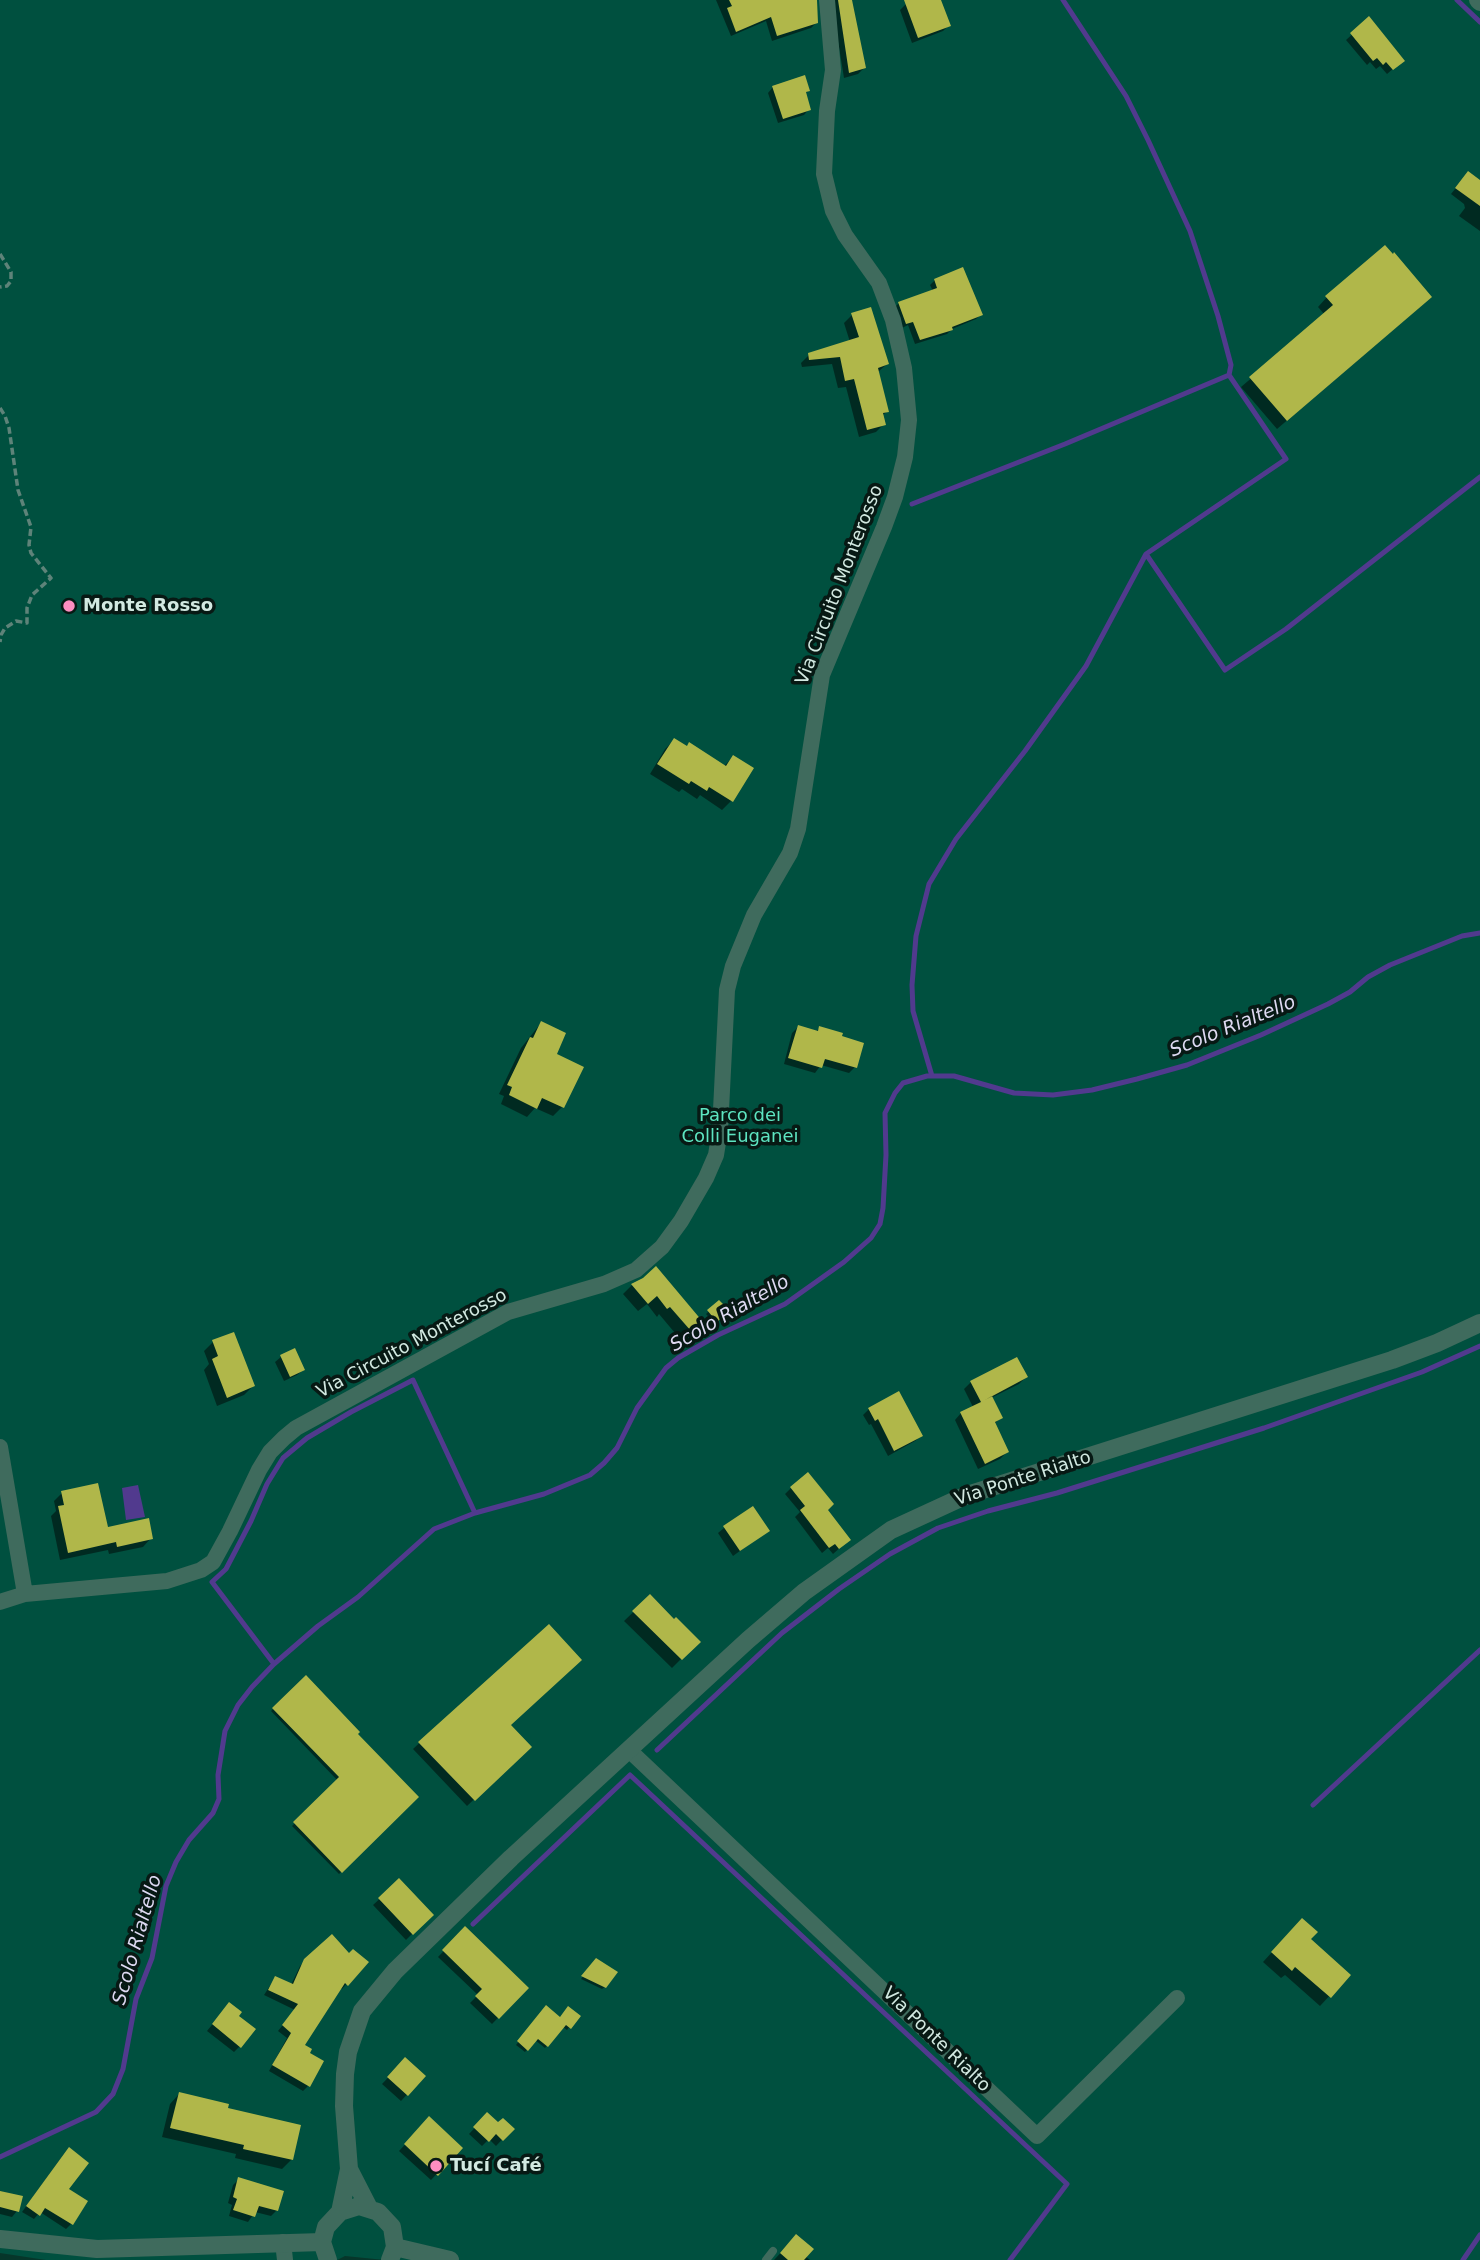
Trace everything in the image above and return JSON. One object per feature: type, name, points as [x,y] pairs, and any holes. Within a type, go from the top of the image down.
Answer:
[{"type":"main road","name":"Via Ponte Rialto","points":[[322,2242],[326,2227],[340,2212],[349,2169],[344,2106],[345,2074],[348,2052],[362,2011],[395,1971],[501,1868],[748,1640],[804,1592],[875,1541],[916,1518],[967,1495],[1392,1360],[1480,1323]]},
{"type":"main road","name":"Via Ponte Rialto","points":[[349,2169],[369,2208],[386,2219],[392,2227],[392,2254]]},
{"type":"main road","points":[[340,2212],[349,2208],[369,2208]]},
{"type":"main road","points":[[0,2239],[97,2249],[284,2251],[322,2242],[328,2260]]},
{"type":"main road","points":[[392,2254],[450,2260]]},
{"type":"street","name":"Via Circuito Monterosso","points":[[0,1602],[25,1594],[167,1581],[201,1570],[213,1562],[258,1470],[270,1452],[296,1428],[508,1312],[604,1284],[636,1270],[662,1247],[706,1178],[716,1154],[720,1130],[727,990],[733,966],[754,915],[780,872],[794,841],[822,675],[895,496],[905,457],[909,420],[904,368],[893,320],[879,283],[845,235],[833,211],[824,174],[827,111],[833,70],[827,0]]},
{"type":"street","points":[[0,1447],[25,1594]]},
{"type":"street","name":"Via Ponte Rialto","points":[[630,1751],[1037,2136],[1177,1998]]},
{"type":"lane","points":[[766,2260],[773,2251]]},
{"type":"path","points":[[0,254],[11,272],[11,281],[7,286],[0,287]]},
{"type":"path","points":[[0,408],[9,428],[18,490],[31,527],[31,553],[51,578],[32,595],[27,608],[27,623],[16,621],[5,628],[0,642]]},
{"type":"green space","name":"Parco dei Colli Euganei","points":[[0,0],[1480,0],[1480,2260],[385,2260],[345,2256],[337,2260],[46,2260],[0,2253]]},
{"type":"shaded area","points":[[138,1485],[145,1517],[126,1520],[122,1488]]},
{"type":"building","points":[[729,0],[817,0],[818,23],[777,36],[771,17],[736,32],[727,8],[732,6]]},
{"type":"building","points":[[838,0],[852,0],[866,68],[849,73]]},
{"type":"building","points":[[904,0],[941,0],[951,26],[918,38]]},
{"type":"building","points":[[1369,16],[1405,61],[1393,70],[1386,62],[1383,65],[1377,58],[1373,61],[1350,33]]},
{"type":"building","points":[[805,75],[810,91],[806,92],[811,110],[783,119],[772,86]]},
{"type":"building","points":[[1468,171],[1480,180],[1480,206],[1455,188]]},
{"type":"building","points":[[1385,245],[1432,297],[1287,421],[1249,377],[1333,305],[1325,296]]},
{"type":"building","points":[[963,267],[983,315],[952,327],[953,330],[920,340],[913,322],[906,324],[898,302],[937,288],[934,279]]},
{"type":"building","points":[[871,307],[889,364],[878,368],[889,412],[883,413],[886,425],[867,430],[854,379],[845,381],[840,357],[809,360],[808,353],[859,337],[851,313]]},
{"type":"building","points":[[674,738],[687,746],[689,742],[726,766],[733,755],[754,768],[733,802],[709,787],[707,791],[691,781],[689,784],[657,764]]},
{"type":"building","points":[[541,1021],[566,1033],[557,1054],[584,1067],[564,1108],[542,1098],[537,1109],[509,1095],[512,1087],[507,1085],[530,1037],[533,1038]]},
{"type":"building","points":[[798,1025],[818,1031],[819,1026],[864,1043],[857,1068],[825,1059],[822,1068],[788,1058]]},
{"type":"building","points":[[656,1266],[703,1322],[691,1331],[657,1296],[648,1304],[631,1284],[643,1278]]},
{"type":"building","points":[[719,1300],[730,1311],[717,1322],[707,1310]]},
{"type":"building","points":[[234,1332],[255,1386],[227,1398],[212,1359],[218,1356],[212,1340]]},
{"type":"building","points":[[295,1348],[305,1370],[290,1377],[280,1355]]},
{"type":"building","points":[[1017,1357],[1028,1377],[992,1396],[1003,1418],[995,1422],[1009,1452],[985,1464],[960,1412],[981,1402],[970,1381]]},
{"type":"building","points":[[899,1391],[923,1436],[894,1451],[878,1419],[875,1421],[868,1408]]},
{"type":"building","points":[[808,1472],[834,1504],[828,1510],[851,1540],[839,1549],[835,1544],[829,1548],[800,1510],[805,1506],[790,1487]]},
{"type":"building","points":[[98,1483],[108,1527],[149,1518],[153,1539],[117,1547],[116,1542],[68,1553],[58,1506],[64,1505],[61,1491]]},
{"type":"building","points":[[753,1506],[770,1531],[740,1551],[723,1526]]},
{"type":"building","points":[[650,1594],[701,1642],[682,1660],[632,1611]]},
{"type":"building","points":[[549,1624],[582,1660],[511,1725],[532,1747],[475,1801],[418,1742]]},
{"type":"building","points":[[306,1675],[419,1797],[342,1873],[293,1822],[339,1777],[272,1708]]},
{"type":"building","points":[[399,1878],[434,1915],[413,1935],[378,1898]]},
{"type":"building","points":[[1302,1918],[1318,1932],[1311,1939],[1351,1975],[1331,1998],[1295,1967],[1292,1971],[1271,1952]]},
{"type":"building","points":[[465,1926],[529,1988],[499,2019],[475,1996],[482,1989],[442,1950]]},
{"type":"building","points":[[332,1934],[349,1953],[353,1949],[369,1962],[348,1986],[345,1983],[305,2045],[312,2049],[310,2053],[324,2061],[310,2087],[272,2065],[291,2033],[282,2025],[298,2004],[268,1990],[275,1976],[293,1984],[304,1959]]},
{"type":"building","points":[[596,1958],[618,1972],[606,1988],[581,1976]]},
{"type":"building","points":[[229,2002],[242,2012],[239,2016],[256,2029],[241,2048],[212,2024]]},
{"type":"building","points":[[546,2005],[560,2017],[568,2006],[581,2016],[571,2029],[566,2025],[548,2047],[538,2039],[528,2051],[517,2041]]},
{"type":"building","points":[[405,2057],[426,2076],[408,2096],[387,2077]]},
{"type":"building","points":[[179,2092],[229,2104],[228,2108],[301,2125],[293,2160],[243,2149],[244,2145],[170,2128]]},
{"type":"building","points":[[487,2112],[498,2122],[503,2118],[515,2129],[503,2141],[496,2134],[489,2142],[473,2127]]},
{"type":"building","points":[[429,2116],[463,2148],[438,2176],[404,2144]]},
{"type":"building","points":[[69,2147],[89,2163],[69,2189],[88,2201],[73,2225],[45,2208],[40,2216],[26,2206]]},
{"type":"building","points":[[238,2177],[284,2191],[278,2211],[259,2206],[255,2217],[233,2210],[237,2199],[233,2197]]},
{"type":"building","points":[[0,2191],[23,2196],[19,2212],[0,2207]]},
{"type":"building","points":[[796,2234],[814,2249],[804,2260],[788,2260],[780,2253]]},
{"type":"waterway","points":[[932,1076],[913,1011],[912,985],[916,936],[929,884],[956,839],[1025,751],[1086,666],[1146,554],[1286,459],[1229,375],[1231,365],[1218,316],[1190,231],[1148,140],[1126,96],[1063,0]]},
{"type":"waterway","points":[[1457,0],[1480,22]]},
{"type":"waterway","points":[[912,504],[1229,375]]},
{"type":"waterway","points":[[1146,554],[1225,670],[1286,629],[1480,477]]},
{"type":"waterway","name":"Scolo Rialtello","points":[[0,2157],[96,2112],[113,2094],[123,2069],[136,1999],[152,1958],[166,1886],[189,1840],[213,1813],[219,1799],[218,1775],[225,1731],[238,1705],[252,1687],[274,1664],[318,1626],[358,1597],[434,1529],[475,1513],[544,1494],[590,1475],[617,1448],[637,1408],[666,1368],[718,1335],[785,1304],[844,1262],[871,1238],[880,1224],[883,1208],[885,1113],[903,1083],[927,1076],[954,1076],[1014,1093],[1053,1095],[1092,1090],[1137,1079],[1187,1065],[1261,1035],[1328,1004],[1390,965],[1462,936],[1480,933]]},
{"type":"waterway","points":[[657,1750],[782,1633],[890,1554],[938,1528],[1264,1428],[1422,1372],[1480,1346]]},
{"type":"waterway","points":[[274,1664],[212,1582],[226,1569],[267,1484],[283,1458],[307,1438],[413,1380],[475,1513]]},
{"type":"waterway","points":[[1313,1805],[1480,1650]]},
{"type":"waterway","points":[[473,1924],[630,1775],[1067,2184],[1010,2260]]},
{"type":"waterway","points":[[1463,2260],[1480,2235]]},
{"type":"place","name":"Monte Rosso","points":[[69,606]]},
{"type":"place","name":"Tucí Café","points":[[436,2166]]}]
